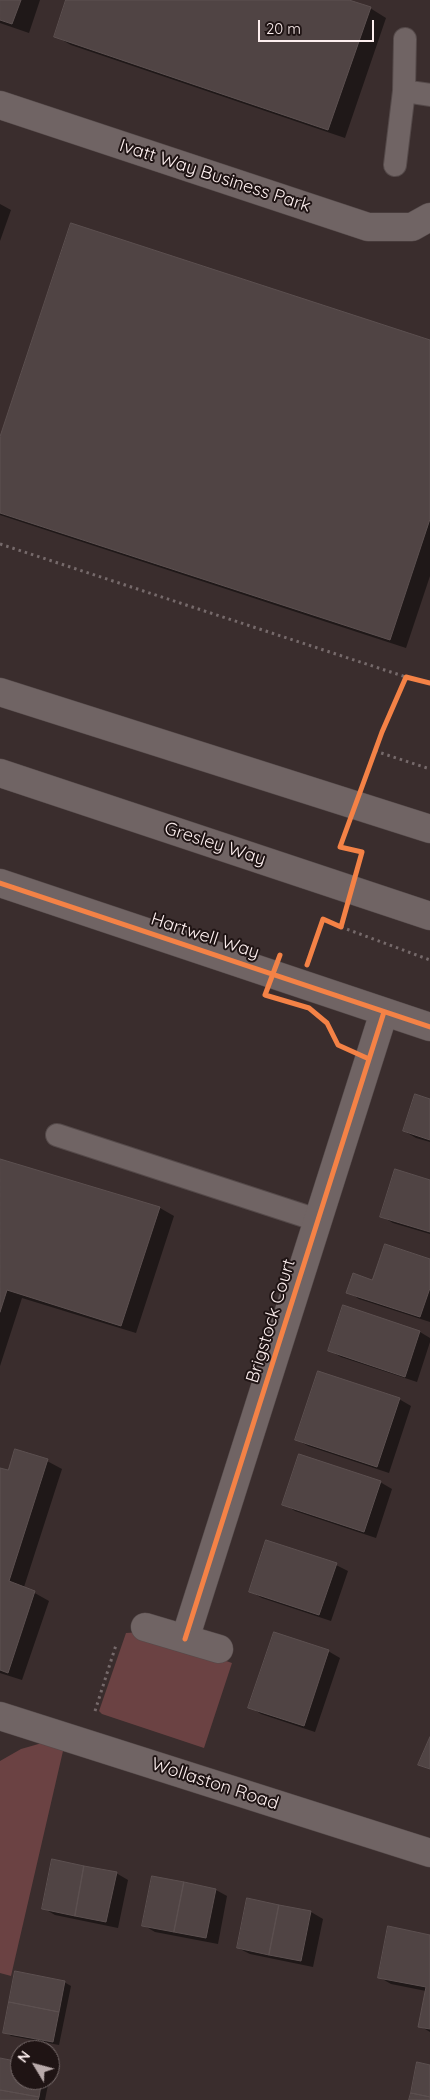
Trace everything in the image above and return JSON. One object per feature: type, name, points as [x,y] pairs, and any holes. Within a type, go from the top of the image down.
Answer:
[{"type":"street","name":"Ivatt Way Business Park","points":[[0,106],[368,227],[412,226],[430,217]]},
{"type":"street","points":[[0,692],[430,829]]},
{"type":"street","name":"Gresley Way","points":[[0,773],[430,916]]},
{"type":"street","name":"Hartwell Way","points":[[0,883],[430,1028]]},
{"type":"street","name":"Brigstock Court","points":[[185,1639],[384,1012]]},
{"type":"street","points":[[145,1627],[218,1649]]},
{"type":"street","name":"Wollaston Road","points":[[0,1716],[430,1854]]},
{"type":"lane","points":[[395,165],[404,91],[405,39]]},
{"type":"lane","points":[[404,91],[430,95]]},
{"type":"lane","points":[[57,1135],[317,1220]]},
{"type":"path","points":[[0,544],[414,679]]},
{"type":"path","points":[[403,685],[406,677]]},
{"type":"path","points":[[354,804],[377,745]]},
{"type":"path","points":[[375,752],[430,769]]},
{"type":"path","points":[[341,927],[352,889]]},
{"type":"path","points":[[332,923],[430,960]]},
{"type":"path","points":[[85,1742],[122,1628],[145,1627]]},
{"type":"shaded area","points":[[141,1632],[232,1663],[204,1748],[102,1714],[99,1711],[126,1633]]},
{"type":"shaded area","points":[[42,1743],[63,1751],[11,1976],[0,1973],[0,1761],[21,1749]]},
{"type":"building","points":[[0,0],[21,0],[12,24],[0,20]]},
{"type":"building","points":[[66,0],[349,0],[371,7],[328,130],[54,37]]},
{"type":"building","points":[[71,223],[430,340],[430,519],[390,640],[0,513],[0,437]]},
{"type":"building","points":[[415,1094],[430,1099],[430,1140],[403,1131]]},
{"type":"building","points":[[0,1159],[160,1207],[121,1326],[7,1290],[0,1312]]},
{"type":"building","points":[[395,1169],[430,1180],[430,1232],[380,1217]]},
{"type":"building","points":[[385,1244],[430,1259],[430,1288],[420,1317],[346,1293],[353,1273],[372,1280]]},
{"type":"building","points":[[343,1305],[420,1331],[405,1377],[328,1351]]},
{"type":"building","points":[[318,1371],[400,1398],[377,1467],[295,1440]]},
{"type":"building","points":[[15,1449],[48,1459],[9,1581],[35,1591],[8,1673],[0,1670],[0,1468],[8,1470]]},
{"type":"building","points":[[299,1454],[381,1481],[364,1532],[282,1505]]},
{"type":"building","points":[[266,1540],[337,1563],[319,1615],[249,1592]]},
{"type":"building","points":[[274,1632],[329,1650],[304,1726],[248,1708]]},
{"type":"building","points":[[430,1737],[430,1769],[418,1765]]},
{"type":"building","points":[[52,1859],[84,1866],[75,1916],[42,1909]]},
{"type":"building","points":[[84,1866],[117,1872],[106,1922],[75,1916]]},
{"type":"building","points":[[152,1876],[184,1882],[174,1932],[142,1926]]},
{"type":"building","points":[[184,1882],[216,1889],[206,1938],[174,1932]]},
{"type":"building","points":[[247,1898],[279,1905],[269,1955],[237,1948]]},
{"type":"building","points":[[279,1905],[311,1911],[301,1961],[269,1955]]},
{"type":"building","points":[[388,1926],[430,1935],[430,2029],[418,2027],[426,1987],[378,1978]]},
{"type":"building","points":[[15,1971],[65,1981],[59,2012],[9,2002]]},
{"type":"building","points":[[9,2002],[59,2012],[53,2040],[42,2040],[3,2033]]},
{"type":"building","points":[[0,2058],[10,2060],[10,2090],[40,2090],[39,2097],[0,2090]]},
{"type":"building","points":[[417,2062],[430,2065],[430,2097],[411,2093]]},
{"type":"building","points":[[0,2090],[39,2097],[38,2100],[0,2100]]},
{"type":"building","points":[[411,2093],[430,2097],[430,2100],[409,2100]]},
{"type":"cycle path","points":[[307,965],[323,919],[341,927],[362,852],[340,847],[382,732],[406,677],[430,683]]},
{"type":"cycle path","points":[[0,883],[430,1027]]},
{"type":"cycle path","points":[[280,955],[265,995],[309,1008],[327,1023],[338,1045],[369,1059]]},
{"type":"cycle path","points":[[185,1639],[384,1012]]}]
